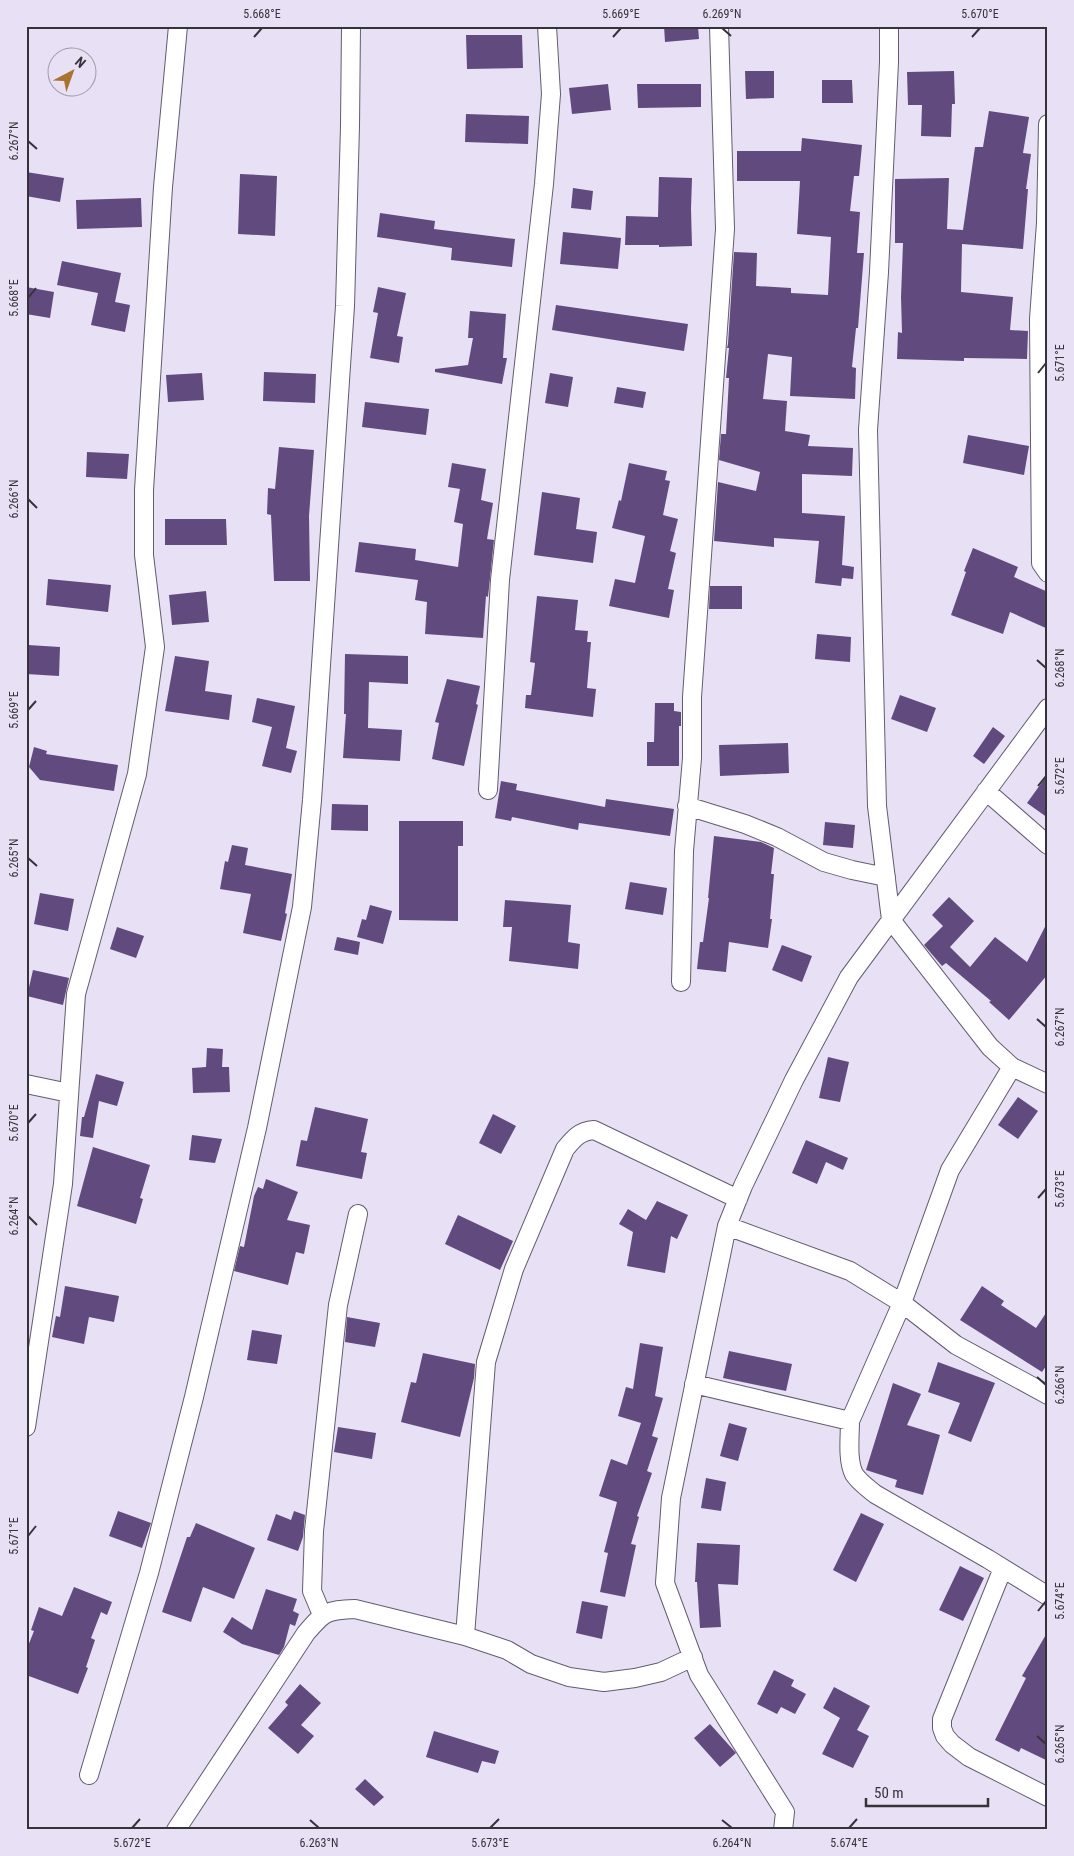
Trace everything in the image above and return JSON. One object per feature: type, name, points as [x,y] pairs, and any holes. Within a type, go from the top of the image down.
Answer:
[{"type":"street","points":[[26,1427],[63,1184],[76,994],[137,774],[156,646],[144,555],[144,490],[163,188],[178,26]]},
{"type":"street","points":[[89,1775],[149,1573],[194,1397],[257,1128],[302,907],[312,800],[345,306],[351,26]]},
{"type":"street","points":[[488,790],[500,580],[544,184],[551,94],[547,26]]},
{"type":"street","points":[[681,982],[687,806],[692,758],[693,687],[725,229],[719,26]]},
{"type":"street","points":[[888,26],[890,62],[879,272],[868,430],[878,806],[891,920],[990,1047],[1012,1067],[1048,1084]]},
{"type":"street","points":[[1048,124],[1046,223],[1039,319],[1041,563],[1048,573]]},
{"type":"street","points":[[783,1830],[785,1812],[700,1676],[665,1582],[670,1498],[727,1226],[794,1080],[849,977],[1048,708]]},
{"type":"street","points":[[986,792],[1048,845]]},
{"type":"street","points":[[687,806],[745,824],[777,837],[824,862],[886,878]]},
{"type":"street","points":[[1012,1067],[950,1170],[902,1303],[850,1421],[851,1464],[855,1475],[875,1494],[1048,1596]]},
{"type":"street","points":[[26,1084],[69,1093]]},
{"type":"street","points":[[465,1636],[486,1362],[514,1269],[565,1149],[583,1131],[594,1130],[738,1199]]},
{"type":"street","points":[[322,1615],[312,1591],[314,1531],[338,1305],[358,1214]]},
{"type":"street","points":[[727,1226],[850,1270],[902,1303],[956,1345],[1048,1395]]},
{"type":"street","points":[[694,1384],[850,1421]]},
{"type":"street","points":[[1002,1568],[942,1719],[942,1728],[952,1744],[969,1757],[1048,1797]]},
{"type":"street","points":[[176,1830],[300,1642],[322,1615],[338,1610],[355,1610],[465,1636],[507,1650],[531,1664],[562,1674],[604,1682],[661,1672],[693,1656]]},
{"type":"building","points":[[664,26],[698,26],[699,39],[665,42]]},
{"type":"building","points":[[466,35],[522,35],[523,68],[467,69]]},
{"type":"building","points":[[745,71],[774,71],[774,98],[746,99]]},
{"type":"building","points":[[954,71],[955,104],[952,104],[951,137],[921,136],[922,105],[908,105],[907,72]]},
{"type":"building","points":[[822,80],[852,80],[853,103],[822,103]]},
{"type":"building","points":[[608,84],[611,110],[572,114],[569,88]]},
{"type":"building","points":[[637,84],[701,84],[701,107],[638,108]]},
{"type":"building","points":[[989,111],[1029,117],[1023,153],[1031,154],[1026,189],[1028,189],[1023,249],[962,244],[961,292],[1013,297],[1010,330],[1028,331],[1027,359],[964,358],[964,361],[897,359],[898,332],[902,333],[903,243],[895,243],[895,179],[949,178],[947,229],[963,230],[975,147],[983,147]]},
{"type":"building","points":[[466,114],[529,116],[528,144],[465,142]]},
{"type":"building","points":[[802,138],[862,145],[859,176],[854,176],[850,211],[860,212],[857,253],[864,253],[858,328],[856,328],[852,367],[856,368],[855,399],[790,396],[792,357],[768,354],[763,399],[787,401],[785,431],[810,435],[808,446],[853,448],[852,476],[802,474],[802,513],[845,516],[842,565],[854,567],[853,579],[842,578],[841,586],[815,583],[819,541],[774,538],[774,547],[714,541],[718,482],[756,491],[760,472],[719,460],[721,434],[726,434],[729,378],[726,378],[729,348],[727,348],[734,252],[757,253],[756,286],[791,288],[791,293],[828,295],[831,237],[797,234],[800,181],[737,181],[737,151],[801,151]]},
{"type":"building","points":[[26,172],[64,178],[60,202],[26,196]]},
{"type":"building","points":[[240,174],[277,176],[275,236],[238,234]]},
{"type":"building","points":[[659,177],[692,178],[692,246],[625,245],[626,216],[658,217]]},
{"type":"building","points":[[573,188],[593,191],[591,210],[571,208]]},
{"type":"building","points":[[141,198],[142,227],[77,229],[76,200]]},
{"type":"building","points":[[380,213],[435,221],[434,229],[515,239],[512,267],[451,260],[452,248],[377,237]]},
{"type":"building","points":[[563,232],[621,238],[618,269],[560,264]]},
{"type":"building","points":[[62,261],[121,273],[115,302],[130,305],[125,332],[91,325],[98,293],[57,285]]},
{"type":"building","points":[[26,287],[54,292],[50,318],[26,314]]},
{"type":"building","points":[[378,287],[406,293],[397,336],[403,337],[399,363],[370,358],[378,313],[373,312]]},
{"type":"building","points":[[556,305],[688,324],[684,351],[552,330]]},
{"type":"building","points":[[470,311],[506,314],[503,358],[507,358],[502,384],[435,372],[435,369],[468,365],[473,338],[468,338]]},
{"type":"building","points":[[264,372],[316,374],[315,403],[263,401]]},
{"type":"building","points":[[202,373],[204,400],[168,402],[166,375]]},
{"type":"building","points":[[550,373],[573,377],[568,407],[545,403]]},
{"type":"building","points":[[617,387],[646,392],[643,408],[614,403]]},
{"type":"building","points":[[365,402],[429,409],[426,435],[362,427]]},
{"type":"building","points":[[968,435],[1029,446],[1024,475],[963,463]]},
{"type":"building","points":[[279,447],[314,450],[309,516],[310,581],[274,581],[271,515],[267,514],[268,488],[275,489]]},
{"type":"building","points":[[87,452],[129,454],[127,479],[86,477]]},
{"type":"building","points":[[452,463],[486,469],[481,500],[493,503],[487,539],[494,540],[488,597],[486,596],[483,638],[425,634],[427,602],[415,600],[418,580],[355,572],[359,542],[416,549],[415,560],[458,567],[463,524],[454,522],[460,489],[448,487]]},
{"type":"building","points":[[629,463],[667,471],[665,480],[670,481],[663,515],[678,519],[670,551],[676,553],[668,589],[674,590],[669,618],[609,606],[615,579],[635,583],[645,536],[612,528],[619,500],[621,501]]},
{"type":"building","points":[[542,492],[580,498],[576,529],[597,532],[593,563],[534,555]]},
{"type":"building","points":[[165,519],[226,519],[227,545],[165,545]]},
{"type":"building","points":[[973,548],[1018,567],[1014,577],[1048,592],[1048,629],[1010,612],[1003,634],[951,615]]},
{"type":"building","points":[[48,579],[111,585],[108,612],[46,605]]},
{"type":"building","points":[[710,586],[742,586],[742,609],[709,609]]},
{"type":"building","points":[[206,591],[209,622],[172,625],[169,595]]},
{"type":"building","points":[[537,596],[578,600],[575,630],[588,631],[587,642],[591,642],[587,688],[596,689],[593,717],[525,708],[526,695],[531,695],[535,663],[530,662]]},
{"type":"building","points":[[817,634],[851,637],[850,662],[815,659]]},
{"type":"building","points":[[28,645],[60,647],[59,676],[26,674]]},
{"type":"building","points":[[345,654],[408,656],[408,684],[369,682],[368,728],[402,730],[400,761],[343,758],[346,714],[344,714]]},
{"type":"building","points":[[175,656],[209,661],[205,691],[232,695],[229,720],[165,711]]},
{"type":"building","points":[[447,679],[480,686],[476,704],[478,705],[464,766],[432,759],[439,723],[435,722]]},
{"type":"building","points":[[900,695],[936,708],[927,732],[891,719]]},
{"type":"building","points":[[257,698],[295,706],[286,748],[297,751],[291,773],[262,766],[272,727],[252,722]]},
{"type":"building","points":[[655,703],[674,703],[674,711],[681,712],[679,766],[647,766],[647,742],[654,742]]},
{"type":"building","points":[[993,727],[1005,736],[984,764],[973,756]]},
{"type":"building","points":[[788,743],[789,773],[720,776],[719,745]]},
{"type":"building","points":[[34,747],[47,751],[46,754],[118,765],[114,791],[40,780],[29,767]]},
{"type":"building","points":[[1048,774],[1048,818],[1027,803]]},
{"type":"building","points":[[501,781],[517,784],[516,790],[605,807],[606,799],[674,809],[670,836],[579,823],[578,830],[512,817],[511,821],[495,818]]},
{"type":"building","points":[[332,804],[368,805],[368,831],[331,830]]},
{"type":"building","points":[[399,821],[463,821],[463,846],[458,846],[458,921],[399,920]]},
{"type":"building","points":[[825,822],[855,825],[853,848],[823,845]]},
{"type":"building","points":[[714,836],[761,842],[774,848],[771,874],[774,874],[770,919],[772,919],[768,948],[729,942],[726,972],[697,969],[700,942],[703,942],[709,898]]},
{"type":"building","points":[[232,845],[248,848],[245,865],[292,874],[285,913],[287,914],[281,941],[243,933],[251,894],[220,889],[225,861],[228,862]]},
{"type":"building","points":[[630,882],[667,888],[663,915],[625,909]]},
{"type":"building","points":[[40,893],[74,899],[68,931],[34,924]]},
{"type":"building","points":[[949,897],[974,921],[950,947],[970,967],[995,937],[1027,962],[1048,921],[1048,974],[1009,1020],[989,1002],[991,1001],[946,963],[942,966],[924,945],[943,926],[932,915]]},
{"type":"building","points":[[505,900],[571,905],[568,942],[580,944],[578,969],[509,961],[512,927],[503,927]]},
{"type":"building","points":[[370,905],[392,911],[383,944],[357,937],[362,919],[366,920]]},
{"type":"building","points":[[117,927],[144,936],[136,958],[110,949]]},
{"type":"building","points":[[337,937],[360,942],[358,955],[334,950]]},
{"type":"building","points":[[782,945],[812,956],[802,982],[772,970]]},
{"type":"building","points":[[33,970],[69,978],[63,1005],[27,996]]},
{"type":"building","points":[[207,1048],[223,1049],[222,1067],[229,1067],[230,1092],[193,1093],[192,1068],[206,1067]]},
{"type":"building","points":[[828,1057],[849,1062],[840,1102],[819,1098]]},
{"type":"building","points":[[96,1074],[124,1082],[117,1106],[99,1101],[93,1138],[80,1136],[82,1117],[84,1117]]},
{"type":"building","points":[[1018,1097],[1038,1111],[1018,1139],[998,1125]]},
{"type":"building","points":[[315,1107],[368,1119],[361,1152],[367,1153],[362,1179],[296,1166],[301,1140],[307,1141]]},
{"type":"building","points":[[493,1114],[516,1126],[501,1154],[479,1143]]},
{"type":"building","points":[[192,1135],[222,1139],[215,1163],[189,1160]]},
{"type":"building","points":[[806,1140],[848,1158],[843,1170],[826,1162],[817,1184],[792,1173]]},
{"type":"building","points":[[93,1147],[150,1165],[140,1198],[143,1199],[136,1224],[77,1206]]},
{"type":"building","points":[[266,1179],[298,1192],[287,1220],[310,1225],[304,1254],[296,1252],[288,1285],[234,1271],[240,1246],[244,1247],[254,1196],[258,1187],[263,1189]]},
{"type":"building","points":[[657,1201],[688,1215],[677,1239],[671,1236],[665,1273],[627,1266],[633,1232],[619,1224],[628,1209],[646,1220]]},
{"type":"building","points":[[458,1215],[513,1241],[500,1270],[445,1244]]},
{"type":"building","points":[[65,1286],[119,1296],[114,1322],[89,1317],[84,1344],[52,1337],[56,1316],[60,1317]]},
{"type":"building","points":[[982,1286],[1004,1301],[1001,1305],[1036,1328],[1048,1310],[1048,1363],[1042,1372],[960,1320]]},
{"type":"building","points":[[347,1317],[380,1323],[375,1347],[345,1342]]},
{"type":"building","points":[[252,1330],[282,1335],[277,1364],[247,1360]]},
{"type":"building","points":[[640,1343],[663,1347],[655,1396],[663,1398],[652,1436],[658,1438],[647,1471],[652,1473],[637,1516],[639,1517],[631,1544],[636,1545],[625,1597],[600,1592],[608,1553],[604,1552],[617,1502],[599,1496],[611,1459],[627,1465],[641,1423],[618,1416],[626,1387],[633,1389]]},
{"type":"building","points":[[729,1351],[792,1364],[786,1391],[723,1378]]},
{"type":"building","points":[[423,1353],[475,1364],[474,1378],[460,1437],[401,1422],[411,1382],[416,1383]]},
{"type":"building","points":[[938,1362],[995,1383],[971,1442],[948,1433],[960,1403],[928,1392]]},
{"type":"building","points":[[893,1383],[921,1394],[907,1425],[940,1435],[923,1495],[895,1487],[897,1480],[866,1470]]},
{"type":"building","points":[[729,1423],[747,1428],[738,1461],[720,1456]]},
{"type":"building","points":[[338,1427],[376,1433],[372,1459],[334,1452]]},
{"type":"building","points":[[706,1478],[726,1482],[721,1511],[701,1508]]},
{"type":"building","points":[[118,1511],[151,1523],[142,1548],[109,1536]]},
{"type":"building","points":[[294,1511],[305,1515],[303,1537],[298,1551],[267,1540],[276,1514],[291,1520]]},
{"type":"building","points":[[861,1513],[884,1524],[856,1582],[833,1570]]},
{"type":"building","points":[[196,1523],[255,1548],[234,1599],[203,1587],[191,1622],[162,1612],[187,1537],[190,1537]]},
{"type":"building","points":[[697,1543],[740,1545],[738,1585],[718,1584],[721,1627],[700,1628],[697,1582],[695,1582]]},
{"type":"building","points":[[960,1566],[984,1578],[963,1621],[939,1610]]},
{"type":"building","points":[[74,1587],[112,1602],[107,1615],[101,1612],[91,1638],[95,1640],[86,1667],[88,1668],[78,1694],[26,1675],[26,1651],[34,1631],[31,1630],[39,1607],[62,1616]]},
{"type":"building","points":[[266,1589],[297,1599],[293,1611],[299,1614],[295,1626],[290,1624],[284,1647],[279,1655],[242,1644],[223,1632],[232,1617],[252,1630]]},
{"type":"building","points":[[582,1601],[608,1606],[602,1639],[576,1633]]},
{"type":"building","points":[[1048,1631],[1048,1761],[1021,1748],[1019,1752],[995,1740],[1026,1678],[1022,1676]]},
{"type":"building","points":[[774,1670],[794,1680],[791,1686],[806,1694],[795,1714],[781,1707],[777,1714],[757,1704]]},
{"type":"building","points":[[300,1684],[321,1703],[301,1725],[314,1736],[298,1754],[268,1728],[288,1705],[285,1702]]},
{"type":"building","points":[[834,1687],[870,1706],[857,1730],[869,1736],[853,1768],[822,1754],[840,1718],[823,1708]]},
{"type":"building","points":[[710,1724],[736,1753],[720,1767],[694,1738]]},
{"type":"building","points":[[434,1731],[499,1751],[495,1764],[482,1761],[478,1773],[426,1757]]},
{"type":"building","points":[[365,1779],[384,1797],[374,1806],[355,1789]]}]
